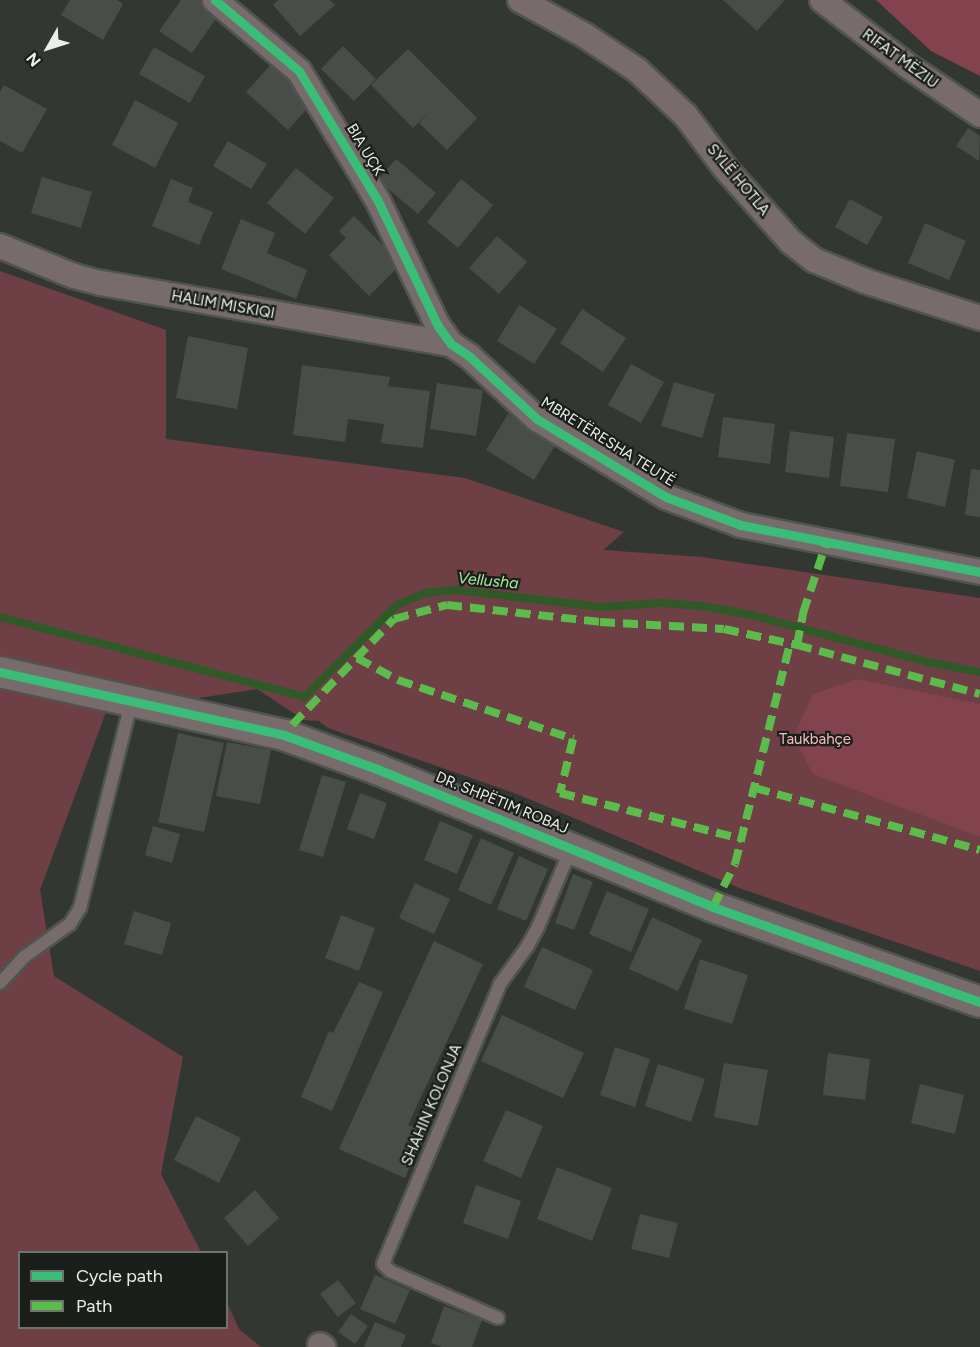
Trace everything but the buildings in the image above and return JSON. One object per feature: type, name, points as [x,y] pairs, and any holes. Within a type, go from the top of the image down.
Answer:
[{"type":"street","name":"BIA UÇK","points":[[215,0],[299,71],[378,201],[438,326],[451,344]]},
{"type":"street","name":"SYLË HOTLA","points":[[520,0],[584,35],[637,70],[686,116],[726,169],[791,242],[814,260],[865,281],[980,318]]},
{"type":"street","name":"RIFAT MËZIU","points":[[822,0],[908,66],[980,115]]},
{"type":"street","name":"HALIM MISKIQI","points":[[0,246],[74,276],[101,283],[451,344]]},
{"type":"street","name":"MBRETËRESHA TEUTË","points":[[451,344],[469,356],[537,419],[666,497],[741,525],[980,572]]},
{"type":"street","name":"DR. SHPËTIM ROBAJ","points":[[0,672],[131,703],[284,735],[378,769],[713,907],[980,1002]]},
{"type":"lane","points":[[0,983],[24,957],[70,924],[80,908],[131,703]]},
{"type":"lane","name":"SHAHIN KOLONJA","points":[[498,1318],[390,1271],[383,1264],[500,984],[533,937],[572,848]]},
{"type":"green space","points":[[876,0],[980,0],[980,76],[931,51]]},
{"type":"green space","name":"Taukbahçe","points":[[0,271],[166,330],[166,439],[465,478],[624,532],[603,550],[702,557],[980,598],[980,971],[742,889],[517,794],[328,728],[319,721],[304,720],[257,689],[106,712],[40,890],[54,976],[183,1057],[161,1174],[200,1251],[18,1251],[18,1329],[228,1329],[228,1305],[239,1329],[261,1347],[0,1347]]},
{"type":"green space","name":"Taukbahçe","points":[[857,679],[980,704],[980,837],[813,774],[793,737],[813,694]]},
{"type":"waterway","name":"Vellusha","points":[[0,617],[304,697],[397,605],[425,593],[456,590],[601,607],[661,603],[702,606],[751,615],[928,662],[980,672]]},
{"type":"marked path","points":[[797,645],[803,613],[827,541]]},
{"type":"marked path","points":[[292,725],[394,619],[447,605],[600,622],[724,629],[797,645],[980,694]]},
{"type":"marked path","points":[[713,907],[735,864],[790,643]]},
{"type":"marked path","points":[[357,658],[398,680],[573,739],[560,793],[742,839]]},
{"type":"marked path","points":[[755,788],[980,850]]},
{"type":"cycle path","points":[[215,0],[299,71],[378,201],[438,326],[451,344],[469,356],[537,419],[666,497],[741,525],[980,572]]},
{"type":"cycle path","points":[[0,672],[284,735],[377,769],[713,907],[980,1002]]}]
